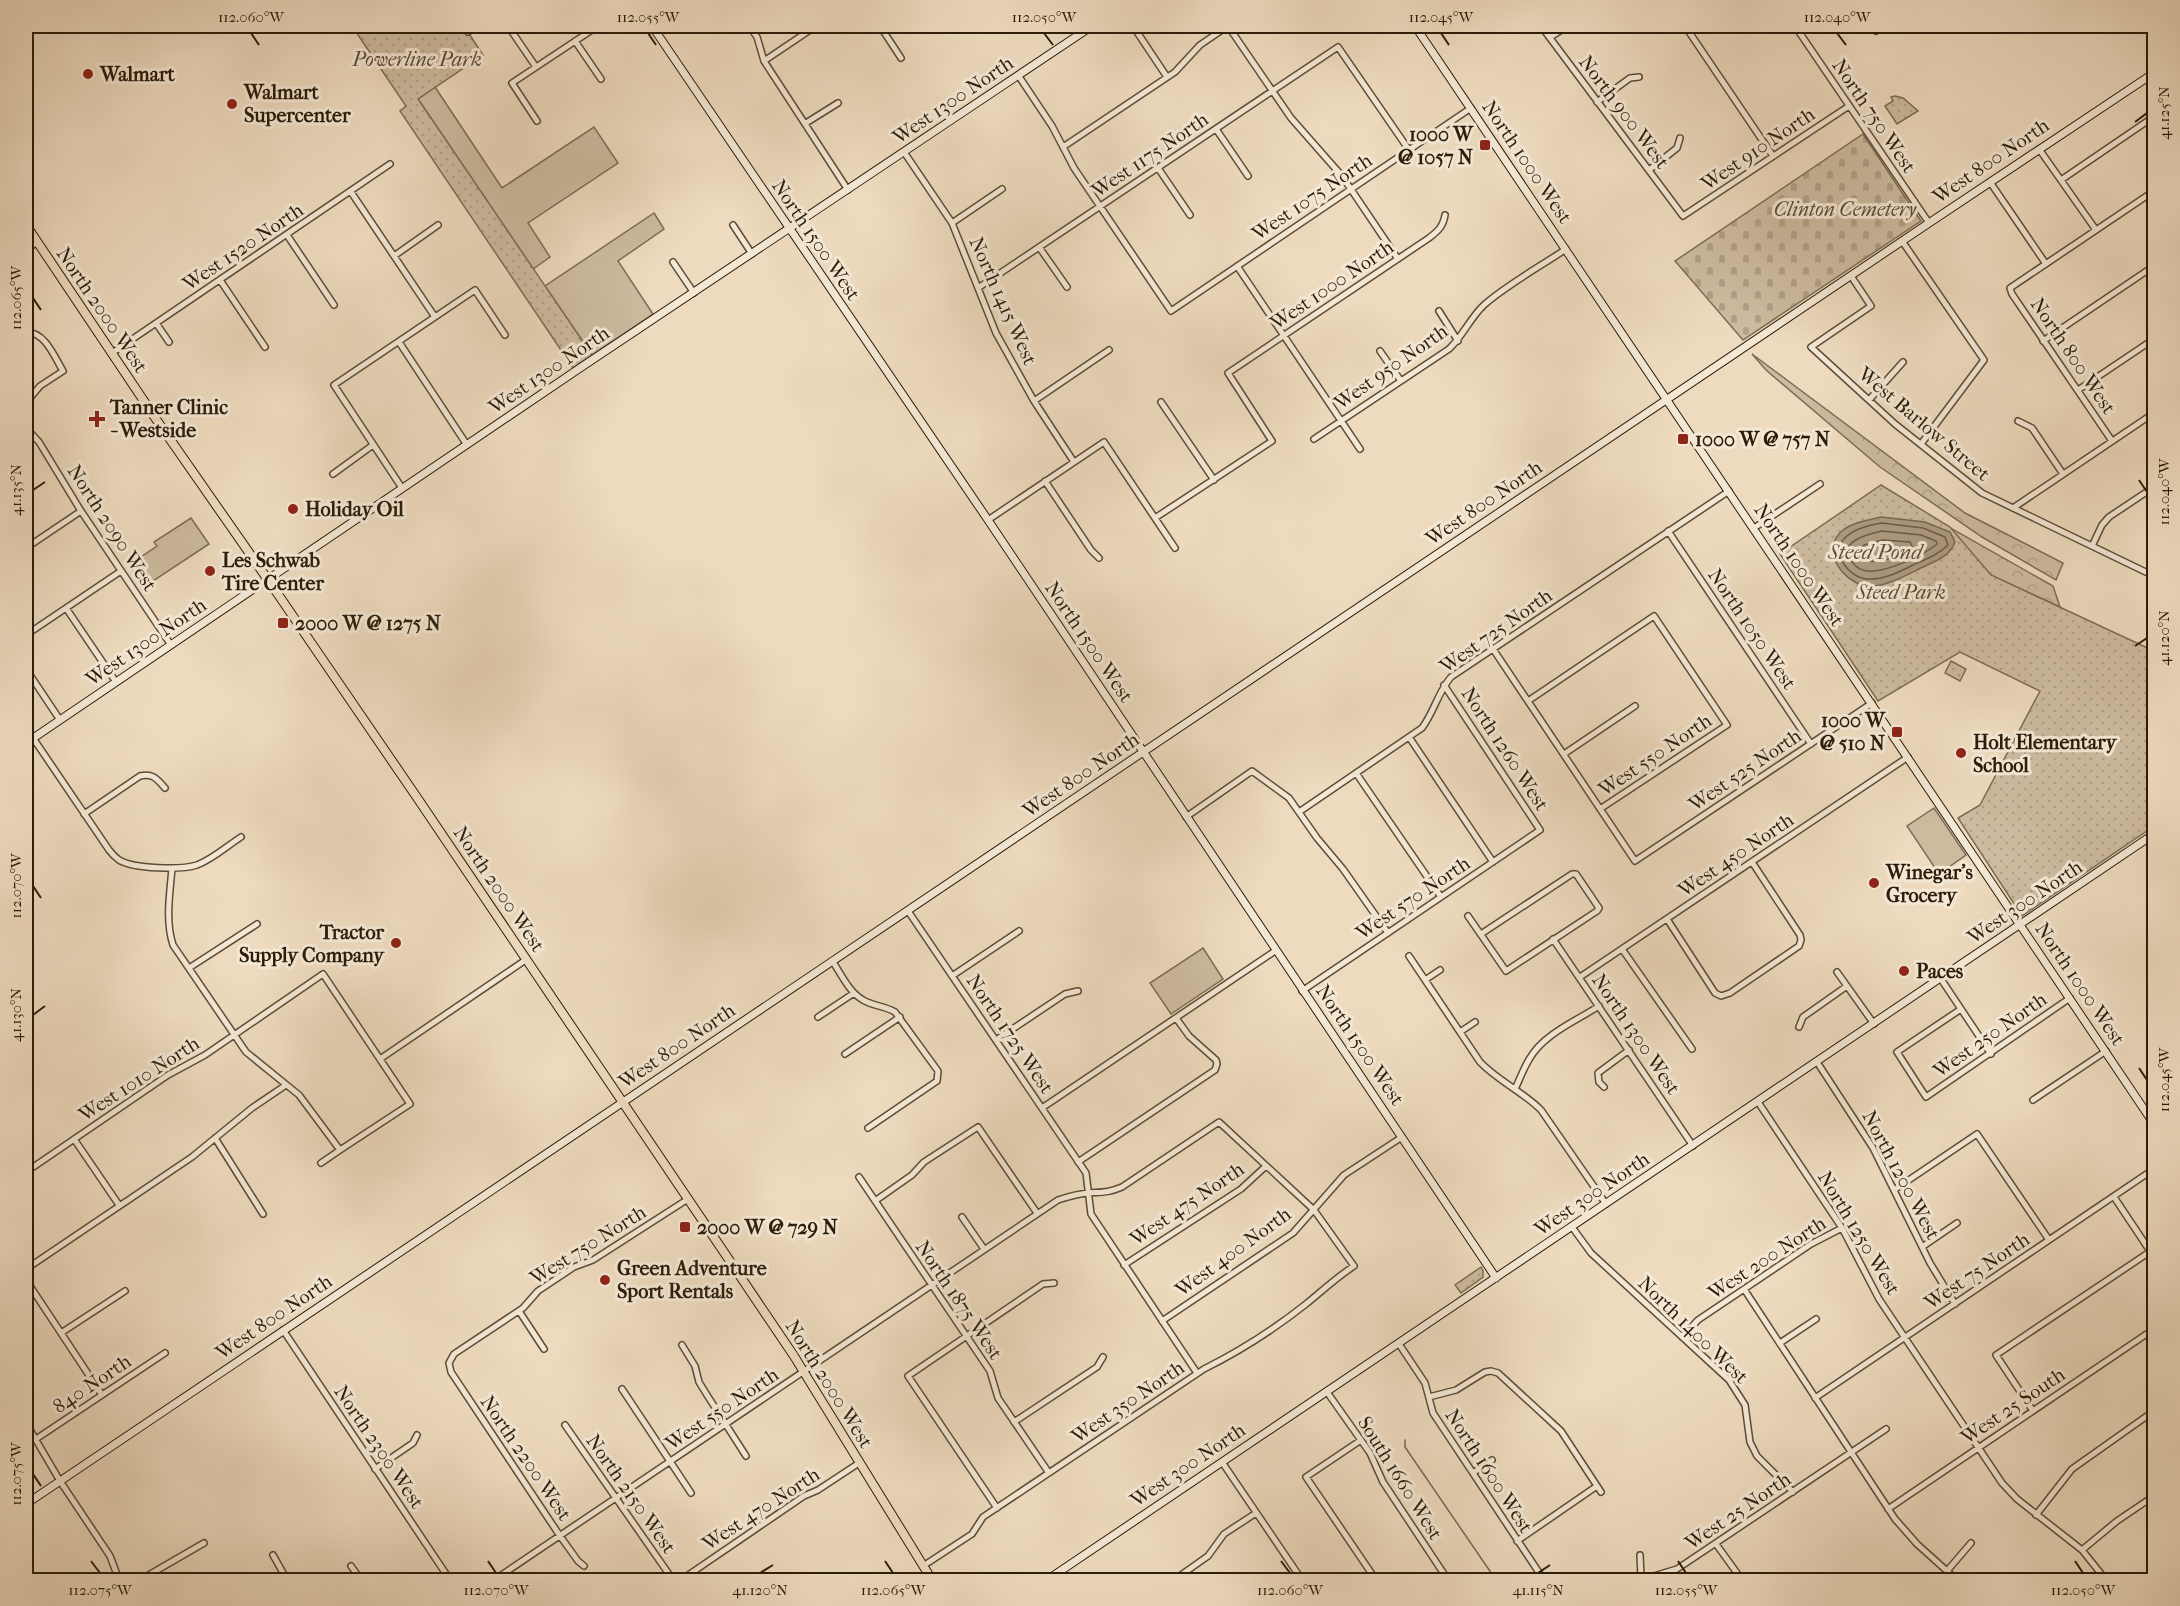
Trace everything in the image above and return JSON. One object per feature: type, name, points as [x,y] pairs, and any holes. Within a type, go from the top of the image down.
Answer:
[{"type":"main road","name":"North 2000 West","points":[[26,225],[688,1199],[803,1372],[932,1581]]},
{"type":"street","points":[[468,32],[477,26]]},
{"type":"street","points":[[508,26],[536,67]]},
{"type":"street","points":[[537,121],[512,83],[598,26]]},
{"type":"street","name":"North 1500 West","points":[[652,26],[988,520],[1496,1278]]},
{"type":"street","points":[[749,26],[758,38],[764,61],[848,190]]},
{"type":"street","points":[[764,61],[816,26]]},
{"type":"street","points":[[880,26],[901,58]]},
{"type":"street","name":"West 1300 North","points":[[26,743],[1092,26]]},
{"type":"street","points":[[1133,26],[1167,77]]},
{"type":"street","points":[[1063,147],[1175,72],[1200,45],[1228,26],[1304,134],[1351,189],[1398,259]]},
{"type":"street","name":"North 1000 West","points":[[1415,26],[2154,1124]]},
{"type":"street","name":"North 900 West","points":[[1541,26],[1683,216]]},
{"type":"street","points":[[1550,37],[1568,26]]},
{"type":"street","points":[[1685,26],[1773,156]]},
{"type":"street","name":"North 750 West","points":[[1795,26],[1929,223]]},
{"type":"street","points":[[1874,28],[1884,26]]},
{"type":"street","points":[[575,41],[601,79]]},
{"type":"street","name":"West 1175 North","points":[[978,288],[1338,47],[1409,150]]},
{"type":"street","name":"West 800 North","points":[[26,1504],[1902,241],[2154,74]]},
{"type":"street","points":[[1018,75],[1100,206]]},
{"type":"street","points":[[1598,102],[1630,78],[1639,77]]},
{"type":"street","points":[[806,123],[838,103]]},
{"type":"street","name":"West 910 North","points":[[1683,216],[1849,106]]},
{"type":"street","name":"West 1075 North","points":[[1100,206],[1171,310],[1471,108]]},
{"type":"street","points":[[2061,180],[2149,120]]},
{"type":"street","points":[[1216,129],[1248,176]]},
{"type":"street","points":[[1649,170],[1677,148],[1680,138]]},
{"type":"street","points":[[2039,149],[2096,230]]},
{"type":"street","name":"North 1415 West","points":[[904,152],[952,223],[996,333],[1034,401],[1074,462]]},
{"type":"street","name":"West 1520 North","points":[[112,353],[390,164]]},
{"type":"street","points":[[1158,168],[1190,215]]},
{"type":"street","points":[[1990,182],[2046,264],[2154,191]]},
{"type":"street","points":[[952,223],[1002,189]]},
{"type":"street","points":[[351,192],[435,317]]},
{"type":"street","name":"West 1000 North","points":[[1214,480],[1272,441],[1228,373],[1439,230],[1445,215]]},
{"type":"street","points":[[394,256],[438,225]]},
{"type":"street","points":[[733,225],[753,254]]},
{"type":"street","points":[[287,235],[334,305]]},
{"type":"street","points":[[1902,241],[1984,360],[1921,444]]},
{"type":"street","points":[[26,250],[37,242]]},
{"type":"street","points":[[1039,247],[1066,287]]},
{"type":"street","name":"West 950 North","points":[[1314,439],[1449,349],[1458,341],[1477,312],[1490,300],[1566,249]]},
{"type":"street","points":[[673,262],[694,293]]},
{"type":"street","name":"North 800 West","points":[[2046,264],[2010,288],[2012,294],[2112,441]]},
{"type":"street","points":[[1238,266],[1360,449]]},
{"type":"street","points":[[2043,341],[2154,266]]},
{"type":"street","name":"West Barlow Street","points":[[1851,276],[1871,306],[1811,347],[1869,400],[1982,493],[2154,576]]},
{"type":"street","points":[[220,280],[265,347]]},
{"type":"street","points":[[402,488],[334,385],[475,290],[505,335]]},
{"type":"street","points":[[1439,311],[1458,341]]},
{"type":"street","points":[[156,323],[169,342]]},
{"type":"street","points":[[26,403],[40,386],[63,371],[44,341],[37,334],[27,331]]},
{"type":"street","points":[[2078,390],[2154,339]]},
{"type":"street","points":[[399,342],[467,445]]},
{"type":"street","points":[[1034,401],[1109,350]]},
{"type":"street","points":[[1380,351],[1401,381]]},
{"type":"street","points":[[1869,400],[1904,362]]},
{"type":"street","points":[[1155,519],[1214,480],[1161,402]]},
{"type":"street","points":[[2013,508],[2154,413]]},
{"type":"street","points":[[2148,417],[2154,427]]},
{"type":"street","points":[[2018,421],[2032,428],[2063,474]]},
{"type":"street","name":"North 2090 West","points":[[26,428],[39,442],[81,511],[171,645]]},
{"type":"street","points":[[988,520],[1104,442],[1176,548]]},
{"type":"street","points":[[333,474],[373,445]]},
{"type":"street","points":[[1045,481],[1091,550],[1099,558]]},
{"type":"street","points":[[1754,528],[1820,484]]},
{"type":"street","points":[[2092,546],[2102,525],[2109,517],[2154,487]]},
{"type":"street","name":"West 725 North","points":[[1299,812],[1422,728],[1429,719],[1444,685],[1451,677],[1729,491]]},
{"type":"street","points":[[26,548],[81,511]]},
{"type":"street","name":"North 1050 West","points":[[1668,531],[1811,744]]},
{"type":"street","points":[[26,635],[121,571]]},
{"type":"street","points":[[66,608],[116,682]]},
{"type":"street","name":"West 550 North","points":[[1528,701],[1654,616],[1727,725],[1600,809]]},
{"type":"street","points":[[1493,649],[1600,809]]},
{"type":"street","points":[[26,669],[60,720]]},
{"type":"street","name":"North 1260 West","points":[[1444,685],[1540,830]]},
{"type":"street","name":"West 525 North","points":[[1600,809],[1635,861],[1872,703]]},
{"type":"street","points":[[1564,754],[1635,706]]},
{"type":"street","points":[[1409,737],[1493,862]]},
{"type":"street","points":[[33,738],[109,850],[119,860],[133,865],[180,868],[200,864],[241,837]]},
{"type":"street","name":"West 450 North","points":[[1580,977],[1908,757]]},
{"type":"street","points":[[1186,817],[1252,771],[1290,798],[1388,933]]},
{"type":"street","points":[[1356,773],[1441,897]]},
{"type":"street","points":[[84,814],[140,776],[148,774],[155,777],[165,788]]},
{"type":"street","name":"West 570 North","points":[[1302,991],[1540,830]]},
{"type":"street","name":"West 300 North","points":[[1047,1581],[2154,834]]},
{"type":"street","points":[[1667,919],[1715,993],[1721,996],[1730,993],[1799,946],[1801,940],[1800,935],[1752,862]]},
{"type":"street","points":[[172,868],[170,933],[173,945],[246,1052],[308,1105],[340,1150]]},
{"type":"street","points":[[1468,916],[1506,971],[1599,908],[1576,874],[1572,874],[1481,934]]},
{"type":"street","name":"North 1725 West","points":[[908,911],[1086,1173],[1090,1193]]},
{"type":"street","points":[[189,968],[257,924]]},
{"type":"street","points":[[952,976],[1019,931]]},
{"type":"street","name":"North 1300 West","points":[[1554,939],[1693,1146]]},
{"type":"street","points":[[1622,949],[1692,1049]]},
{"type":"street","points":[[1042,1108],[1275,951]]},
{"type":"street","points":[[1409,956],[1480,1062],[1492,1076],[1530,1099],[1541,1110],[1606,1204]]},
{"type":"street","points":[[321,1163],[410,1104],[380,1059],[527,959]]},
{"type":"street","points":[[833,962],[854,993],[863,1000],[885,1006],[900,1017],[938,1071],[937,1082],[868,1128]]},
{"type":"street","points":[[1425,980],[1440,970]]},
{"type":"street","points":[[1838,972],[1874,1024]]},
{"type":"street","name":"West 1010 North","points":[[26,1172],[168,1075],[205,1054],[323,974],[380,1059]]},
{"type":"street","points":[[1941,979],[1991,1054]]},
{"type":"street","points":[[1799,1026],[1803,1017],[1847,986]]},
{"type":"street","points":[[996,1040],[1065,994],[1078,991]]},
{"type":"street","points":[[818,1017],[854,993]]},
{"type":"street","name":"West 250 North","points":[[1961,1009],[1897,1052],[1926,1097],[2070,998]]},
{"type":"street","points":[[1515,1089],[1536,1049],[1599,1006]]},
{"type":"street","points":[[844,1054],[900,1017]]},
{"type":"street","points":[[1078,1162],[1215,1070],[1216,1060],[1189,1035],[1176,1018]]},
{"type":"street","points":[[1460,1032],[1475,1022]]},
{"type":"street","points":[[1604,1087],[1599,1082],[1598,1073],[1629,1050]]},
{"type":"street","points":[[2032,1100],[2106,1052]]},
{"type":"street","name":"North 1200 West","points":[[1817,1062],[1863,1131],[1936,1274],[1956,1304]]},
{"type":"street","points":[[26,1269],[192,1157],[252,1107],[286,1085]]},
{"type":"street","name":"North 1250 West","points":[[1758,1102],[1842,1228],[1879,1299],[2002,1483],[2036,1515],[2082,1550],[2106,1581]]},
{"type":"street","points":[[1197,1373],[1091,1214],[1090,1193],[1099,1194],[1122,1187],[1220,1122],[1314,1210]]},
{"type":"street","points":[[874,1201],[912,1175],[924,1162],[978,1127],[1037,1213]]},
{"type":"street","points":[[1894,1190],[1977,1134],[2049,1240]]},
{"type":"street","name":"West 400 North","points":[[1162,1321],[1293,1233],[1344,1176],[1402,1137]]},
{"type":"street","points":[[215,1138],[263,1214]]},
{"type":"street","points":[[74,1139],[119,1206]]},
{"type":"street","name":"West 475 North","points":[[1124,1265],[1241,1189],[1266,1166]]},
{"type":"street","name":"West 75 North","points":[[1815,1398],[2154,1169]]},
{"type":"street","name":"North 1875 West","points":[[859,1177],[990,1371],[998,1398],[1048,1473]]},
{"type":"street","name":"West 550 North","points":[[494,1581],[1037,1213],[1058,1200],[1090,1193]]},
{"type":"street","points":[[2033,1411],[1996,1355],[2153,1254],[2114,1197]]},
{"type":"street","name":"West 750 North","points":[[450,1363],[454,1354],[519,1311],[538,1291],[574,1267],[593,1260],[688,1199]]},
{"type":"street","name":"West 350 North","points":[[923,1566],[972,1534],[983,1517],[1197,1373],[1227,1358],[1296,1311],[1354,1266],[1314,1210]]},
{"type":"street","points":[[962,1216],[984,1249]]},
{"type":"street","points":[[1922,1247],[1957,1223]]},
{"type":"street","name":"North 1400 West","points":[[1572,1227],[1591,1253],[1738,1391],[1745,1405],[1750,1442],[1757,1456],[1793,1492]]},
{"type":"street","name":"West 200 North","points":[[1682,1337],[1698,1320],[1811,1244],[1842,1228]]},
{"type":"street","points":[[26,1280],[102,1395]]},
{"type":"street","points":[[997,1508],[908,1376],[1043,1284],[1054,1283]]},
{"type":"street","points":[[1744,1289],[1888,1509],[1906,1533],[1957,1581]]},
{"type":"street","points":[[61,1333],[125,1291]]},
{"type":"street","points":[[519,1311],[544,1349]]},
{"type":"street","points":[[1779,1344],[1815,1319]]},
{"type":"street","name":"West 25 South","points":[[1888,1509],[2154,1329]]},
{"type":"street","name":"North 2300 West","points":[[283,1330],[450,1581]]},
{"type":"street","name":"North 1600 West","points":[[1399,1344],[1425,1383],[1432,1413],[1544,1581]]},
{"type":"street","points":[[682,1346],[695,1366],[703,1389],[746,1456]]},
{"type":"street","name":"840 North","points":[[36,1439],[165,1353]]},
{"type":"street","points":[[1014,1422],[1097,1367],[1103,1357]]},
{"type":"street","name":"North 2200 West","points":[[450,1363],[451,1372],[560,1536],[584,1566]]},
{"type":"street","points":[[1429,1397],[1456,1390],[1485,1372],[1498,1373],[1561,1431],[1601,1492]]},
{"type":"street","points":[[622,1389],[691,1493]]},
{"type":"street","name":"South 1660 West","points":[[1327,1392],[1370,1453],[1383,1482],[1448,1581]]},
{"type":"street","points":[[2036,1515],[2072,1469],[2087,1456],[2154,1411]]},
{"type":"street","points":[[26,1424],[60,1481],[110,1556],[119,1581]]},
{"type":"street","name":"North 2150 West","points":[[565,1425],[673,1581]]},
{"type":"street","name":"West 25 North","points":[[1593,1581],[1641,1578],[1666,1574],[1677,1569],[1886,1429]]},
{"type":"street","points":[[375,1469],[413,1443],[417,1435]]},
{"type":"street","points":[[1361,1440],[1306,1477],[1376,1581]]},
{"type":"street","points":[[1473,1473],[1492,1460]]},
{"type":"street","points":[[1222,1462],[1302,1581]]},
{"type":"street","name":"West 470 North","points":[[681,1581],[804,1496],[818,1490],[859,1463]]},
{"type":"street","points":[[1517,1541],[1597,1486]]},
{"type":"street","points":[[2082,1550],[2109,1527],[2154,1496]]},
{"type":"street","points":[[1174,1581],[1208,1556],[1224,1534],[1256,1513]]},
{"type":"street","points":[[134,1581],[147,1576],[204,1543]]},
{"type":"street","points":[[1947,1571],[1971,1543]]},
{"type":"street","points":[[1716,1544],[1742,1581]]},
{"type":"street","points":[[273,1555],[287,1581]]},
{"type":"street","points":[[1640,1555],[1641,1578]]},
{"type":"street","points":[[351,1566],[361,1581]]},
{"type":"green space","name":"Powerline Park","points":[[352,26],[464,26],[483,55],[418,99],[592,355],[573,368],[400,111],[406,106]]},
{"type":"green space","points":[[435,87],[502,188],[594,127],[618,163],[528,223],[550,257],[533,269],[418,99]]},
{"type":"green space","points":[[1891,97],[1903,98],[1918,111],[1897,124],[1885,106],[1893,101]]},
{"type":"green space","name":"Clinton Cemetery","points":[[1863,134],[1921,221],[1743,340],[1675,261]]},
{"type":"green space","points":[[654,213],[664,229],[618,261],[653,314],[592,355],[545,286]]},
{"type":"green space","points":[[1752,354],[1965,513],[2063,563],[2056,580],[1982,537],[1880,467],[1766,370]]},
{"type":"green space","name":"Steed Park","points":[[1881,485],[1950,527],[1991,575],[2154,651],[2154,826],[2022,916],[1958,818],[1980,805],[2040,691],[1960,652],[1878,701],[1780,554]]},
{"type":"green space","points":[[1901,500],[2053,586],[2060,607],[1958,560]]},
{"type":"green space","points":[[191,518],[209,544],[144,587],[129,565],[157,546],[154,542]]},
{"type":"green space","points":[[1951,661],[1966,669],[1960,681],[1945,673]]},
{"type":"green space","points":[[1934,808],[1966,855],[1939,874],[1907,826]]},
{"type":"green space","points":[[1203,948],[1223,979],[1171,1014],[1150,983]]},
{"type":"green space","points":[[1481,1267],[1483,1277],[1461,1293],[1455,1285]]},
{"type":"water","name":"Steed Pond","points":[[1881,517],[1925,522],[1950,532],[1955,542],[1942,558],[1902,578],[1886,584],[1862,585],[1848,577],[1837,564],[1833,549],[1835,541],[1839,534],[1848,527],[1858,522]]},
{"type":"waterway","points":[[1405,1440],[1405,1447],[1496,1580]]},
{"type":"place","name":"Walmart","points":[[88,74]]},
{"type":"place","name":"Walmart Supercenter","points":[[232,104]]},
{"type":"place","name":"1000 W @ 1057 N","points":[[1485,145]]},
{"type":"place","name":"Tanner Clinic - Westside","points":[[97,419]]},
{"type":"place","name":"1000 W @ 757 N","points":[[1683,439]]},
{"type":"place","name":"Holiday Oil","points":[[293,509]]},
{"type":"place","name":"Les Schwab Tire Center","points":[[210,571]]},
{"type":"place","name":"2000 W @ 1275 N","points":[[283,623]]},
{"type":"place","name":"1000 W @ 510 N","points":[[1897,732]]},
{"type":"place","name":"Holt Elementary School","points":[[1961,753]]},
{"type":"place","name":"Winegar's Grocery","points":[[1874,883]]},
{"type":"place","name":"Tractor Supply Company","points":[[396,943]]},
{"type":"place","name":"Paces","points":[[1904,971]]},
{"type":"place","name":"2000 W @ 729 N","points":[[685,1227]]},
{"type":"place","name":"Green Adventure Sport Rentals","points":[[605,1280]]}]
